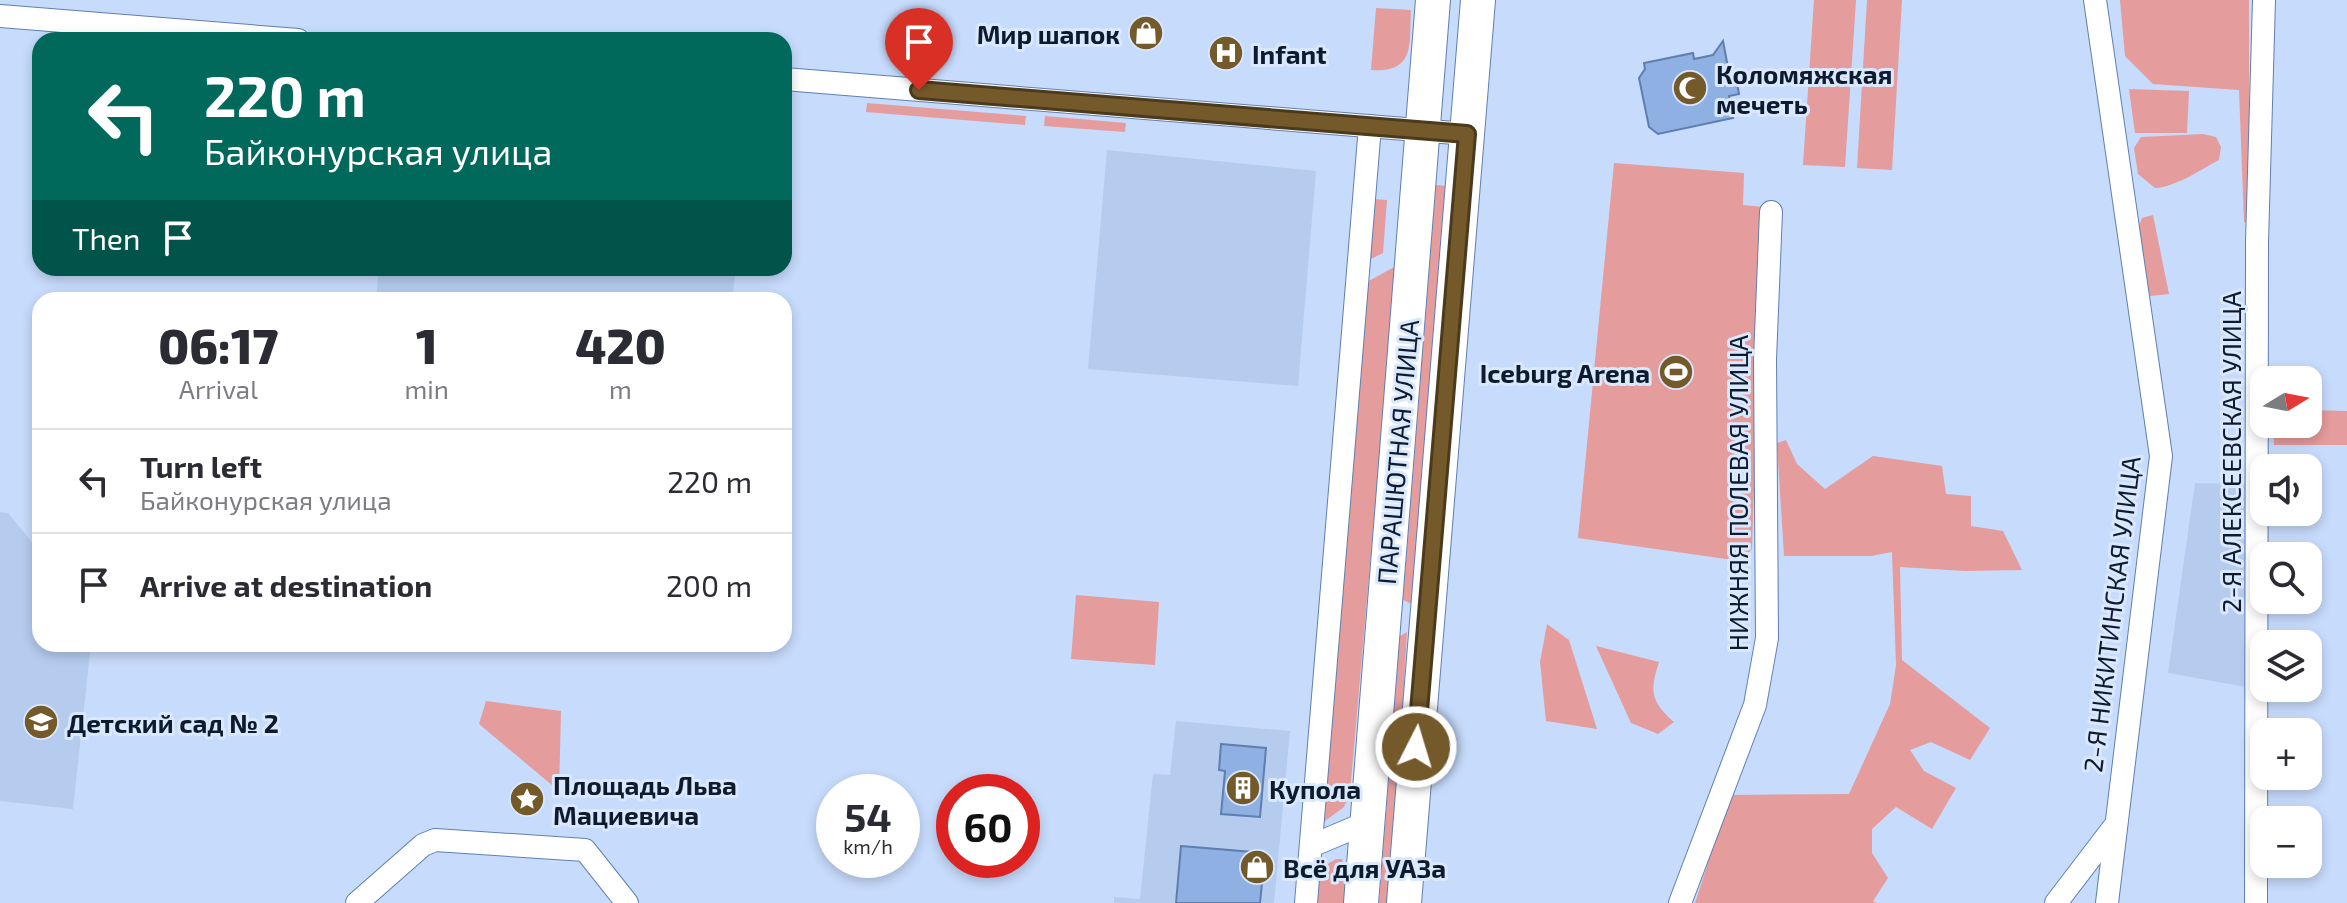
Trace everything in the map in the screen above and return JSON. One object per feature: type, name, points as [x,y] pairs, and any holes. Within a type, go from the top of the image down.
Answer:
[{"type":"main road","name":"ПАРАШЮТНАЯ УЛИЦА","points":[[1361,903],[1433,0]]},
{"type":"main road","name":"ПАРАШЮТНАЯ УЛИЦА","points":[[1404,903],[1478,0]]},
{"type":"main road","points":[[1383,623],[1405,615],[1427,622]]},
{"type":"street","name":"2-Я НИКИТИНСКАЯ УЛИЦА","points":[[2095,0],[2161,456],[2107,903]]},
{"type":"street","name":"2-Я АЛЕКСЕЕВСКАЯ УЛИЦА","points":[[2256,903],[2257,242],[2264,0]]},
{"type":"street","points":[[0,16],[199,32]]},
{"type":"street","points":[[792,80],[1467,134]]},
{"type":"street","points":[[1306,903],[1370,126]]},
{"type":"street","name":"НИЖНЯЯ ПОЛЕВАЯ УЛИЦА","points":[[1680,903],[1755,705],[1763,672],[1767,638],[1765,359],[1771,212]]},
{"type":"street","points":[[1311,846],[1368,822]]},
{"type":"street","points":[[2056,903],[2114,827]]},
{"type":"street","points":[[357,903],[423,845],[452,838],[585,850],[627,903]]},
{"type":"shaded area","points":[[1814,0],[1856,0],[1845,167],[1803,165]]},
{"type":"shaded area","points":[[1867,0],[1902,0],[1892,170],[1857,168]]},
{"type":"shaded area","points":[[2120,0],[2249,0],[2249,223],[2244,222],[2239,90],[2153,84],[2125,56]]},
{"type":"shaded area","points":[[1376,8],[1411,10],[1407,54],[1396,67],[1386,70],[1371,70]]},
{"type":"shaded area","points":[[2129,89],[2189,91],[2187,133],[2135,133]]},
{"type":"shaded area","points":[[867,103],[1026,116],[1025,125],[866,112]]},
{"type":"shaded area","points":[[1045,116],[1126,123],[1125,132],[1044,126]]},
{"type":"shaded area","points":[[2203,134],[2216,137],[2221,147],[2219,160],[2163,187],[2155,188],[2138,174],[2134,148],[2141,137]]},
{"type":"shaded area","points":[[1107,150],[1316,171],[1298,386],[1088,369]]},
{"type":"shaded area","name":"Iceburg Arena","points":[[1614,163],[1744,173],[1743,205],[1763,207],[1752,549],[1740,561],[1578,538]]},
{"type":"shaded area","points":[[1436,185],[1448,186],[1412,604],[1403,600]]},
{"type":"shaded area","points":[[1374,199],[1387,200],[1383,253],[1369,260]]},
{"type":"shaded area","points":[[2153,215],[2169,294],[2150,296],[2136,234],[2142,218]]},
{"type":"shaded area","points":[[1396,266],[1350,793],[1344,807],[1325,821],[1321,819],[1367,282]]},
{"type":"shaded area","points":[[378,276],[735,276],[733,292],[377,292]]},
{"type":"shaded area","points":[[2322,410],[2347,411],[2347,445],[2274,445],[2274,438],[2322,438]]},
{"type":"shaded area","points":[[1786,440],[1797,464],[1825,489],[1873,456],[1942,466],[1946,494],[1971,496],[1971,526],[2003,531],[2022,570],[1965,571],[1900,567],[1902,660],[1990,728],[1970,760],[1931,742],[1910,750],[1924,771],[1956,788],[1932,829],[1896,807],[1872,829],[1872,853],[1888,878],[1873,901],[1876,903],[1695,903],[1730,795],[1849,794],[1890,704],[1896,665],[1892,552],[1871,556],[1784,556],[1777,443]]},
{"type":"shaded area","points":[[2195,483],[2247,484],[2246,687],[2168,673]]},
{"type":"shaded area","name":"Детский сад № 2","points":[[0,512],[8,513],[32,542],[32,652],[90,652],[73,809],[0,801]]},
{"type":"shaded area","points":[[1076,595],[1159,602],[1155,665],[1071,659]]},
{"type":"shaded area","points":[[1547,624],[1569,640],[1597,729],[1546,721],[1540,662]]},
{"type":"shaded area","points":[[1407,632],[1391,903],[1379,903],[1400,636]]},
{"type":"shaded area","points":[[1596,646],[1659,662],[1654,695],[1660,708],[1674,722],[1658,734],[1631,723]]},
{"type":"shaded area","points":[[486,701],[561,711],[559,791],[479,724]]},
{"type":"shaded area","points":[[1176,721],[1290,731],[1274,903],[1114,903],[1114,897],[1140,899],[1153,774],[1170,775]]},
{"type":"shaded area","points":[[1336,859],[1342,859],[1347,876],[1345,903],[1312,903],[1316,871]]},
{"type":"building","name":"Коломяжская мечеть","points":[[1723,41],[1729,73],[1735,72],[1739,94],[1729,96],[1733,118],[1658,134],[1649,127],[1639,78],[1645,69],[1644,63],[1693,53],[1694,59],[1713,55]]},
{"type":"building","name":"Купола","points":[[1221,744],[1266,748],[1260,817],[1221,814],[1225,771],[1219,770]]},
{"type":"building","points":[[1181,846],[1265,853],[1260,903],[1176,903]]},
{"type":"place","name":"Мир шапок","points":[[1146,33]]},
{"type":"place","name":"Infant","points":[[1226,53]]},
{"type":"place","name":"Коломяжская мечеть","points":[[1690,88]]},
{"type":"place","name":"Iceburg Arena","points":[[1676,372]]},
{"type":"place","name":"Детский сад № 2","points":[[41,722]]},
{"type":"place","name":"Купола","points":[[1243,788]]},
{"type":"place","name":"Площадь Льва Мациевича","points":[[527,799]]},
{"type":"place","name":"Всё для УАЗа","points":[[1257,867]]},
{"type":"route","points":[[919,90],[1467,134],[1416,747]]}]
